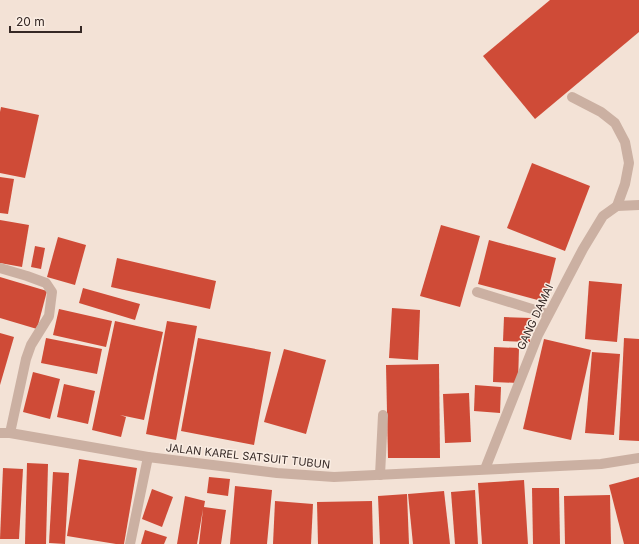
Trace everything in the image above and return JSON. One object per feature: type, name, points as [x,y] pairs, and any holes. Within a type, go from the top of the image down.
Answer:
[{"type":"street","points":[[572,97],[601,112],[616,123],[625,142],[629,163],[625,184],[617,206],[639,205]]},
{"type":"street","name":"GANG DAMAI","points":[[485,469],[538,335],[548,314],[583,248],[603,216],[617,206]]},
{"type":"street","points":[[0,268],[46,283],[52,292],[49,316],[31,345],[5,433]]},
{"type":"street","points":[[477,292],[548,314]]},
{"type":"street","points":[[380,474],[383,415]]},
{"type":"street","name":"JALAN KAREL SATSUIT TUBUN","points":[[5,433],[148,457],[277,473],[334,477],[601,464],[639,458]]},
{"type":"street","points":[[130,544],[148,457]]},
{"type":"building","points":[[550,0],[639,0],[639,32],[535,119],[483,56]]},
{"type":"building","points":[[1,107],[39,115],[25,178],[0,173]]},
{"type":"building","points":[[532,163],[590,186],[565,251],[507,228]]},
{"type":"building","points":[[0,177],[14,179],[8,214],[0,213]]},
{"type":"building","points":[[0,220],[29,225],[22,267],[0,263]]},
{"type":"building","points":[[441,225],[480,236],[460,307],[420,296]]},
{"type":"building","points":[[58,237],[86,245],[75,285],[47,277]]},
{"type":"building","points":[[489,240],[556,258],[545,302],[478,284]]},
{"type":"building","points":[[35,246],[45,248],[41,269],[31,267]]},
{"type":"building","points":[[117,258],[216,281],[210,309],[111,287]]},
{"type":"building","points":[[0,277],[47,291],[37,329],[0,318]]},
{"type":"building","points":[[589,281],[622,284],[617,342],[585,339]]},
{"type":"building","points":[[83,288],[140,304],[135,320],[79,303]]},
{"type":"building","points":[[392,308],[420,310],[418,360],[389,358]]},
{"type":"building","points":[[59,309],[112,321],[106,347],[53,335]]},
{"type":"building","points":[[504,317],[531,318],[530,342],[503,341]]},
{"type":"building","points":[[115,321],[163,332],[144,420],[120,415],[126,417],[121,437],[92,430]]},
{"type":"building","points":[[167,321],[197,326],[176,440],[146,434]]},
{"type":"building","points":[[0,333],[14,337],[0,385]]},
{"type":"building","points":[[46,338],[102,349],[97,374],[41,363]]},
{"type":"building","points":[[198,338],[271,352],[254,445],[181,431]]},
{"type":"building","points":[[624,338],[639,339],[639,441],[619,440]]},
{"type":"building","points":[[544,339],[591,350],[571,440],[523,429]]},
{"type":"building","points":[[494,347],[519,348],[518,383],[493,382]]},
{"type":"building","points":[[284,349],[326,360],[306,434],[264,422]]},
{"type":"building","points":[[592,352],[620,354],[614,435],[585,433]]},
{"type":"building","points":[[439,364],[440,458],[388,458],[386,365]]},
{"type":"building","points":[[33,372],[60,379],[50,419],[23,412]]},
{"type":"building","points":[[64,384],[95,391],[88,424],[57,417]]},
{"type":"building","points":[[475,385],[501,387],[500,413],[474,411]]},
{"type":"building","points":[[469,393],[471,442],[445,443],[443,394]]},
{"type":"building","points":[[79,459],[137,468],[124,544],[67,536]]},
{"type":"building","points":[[27,463],[48,464],[46,544],[25,544]]},
{"type":"building","points":[[3,468],[23,469],[19,539],[0,539]]},
{"type":"building","points":[[53,472],[69,473],[65,544],[49,543]]},
{"type":"building","points":[[209,477],[230,479],[228,496],[207,493]]},
{"type":"building","points":[[639,477],[639,544],[624,544],[609,485]]},
{"type":"building","points":[[524,480],[528,544],[482,544],[478,483]]},
{"type":"building","points":[[235,486],[272,490],[267,544],[230,544]]},
{"type":"building","points":[[532,488],[559,488],[560,544],[533,544]]},
{"type":"building","points":[[152,489],[173,497],[162,527],[142,519]]},
{"type":"building","points":[[475,490],[478,544],[455,544],[451,492]]},
{"type":"building","points":[[444,491],[450,544],[413,544],[408,494]]},
{"type":"building","points":[[407,494],[409,544],[380,544],[378,496]]},
{"type":"building","points":[[610,495],[611,544],[565,544],[564,496]]},
{"type":"building","points":[[185,496],[205,501],[204,507],[226,510],[221,544],[199,544],[203,509],[197,544],[177,544]]},
{"type":"building","points":[[275,501],[313,504],[311,544],[273,544]]},
{"type":"building","points":[[372,501],[373,544],[318,544],[317,502]]},
{"type":"building","points":[[145,530],[167,537],[164,544],[141,544]]}]
